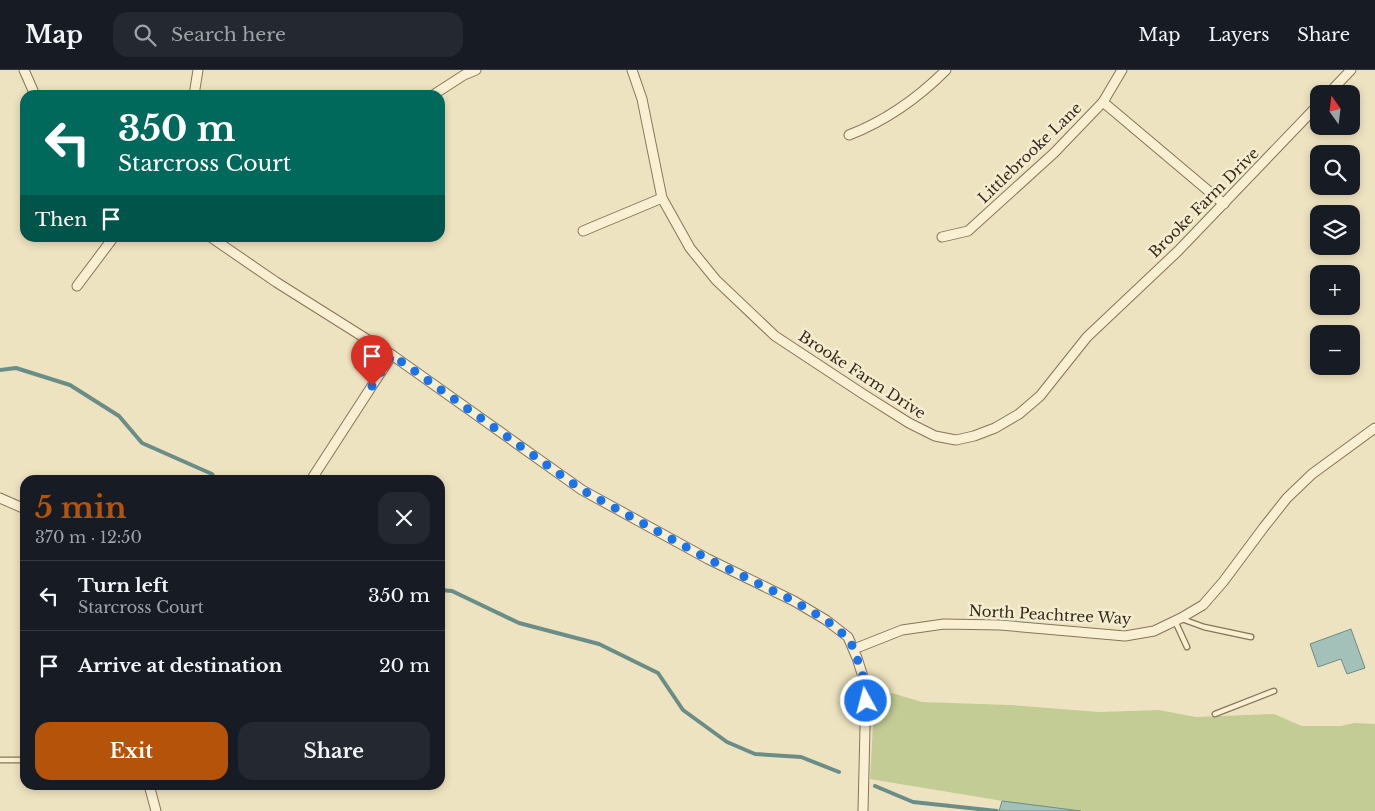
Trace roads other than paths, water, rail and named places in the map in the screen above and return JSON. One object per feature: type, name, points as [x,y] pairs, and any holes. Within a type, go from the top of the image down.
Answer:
[{"type":"street","points":[[24,70],[33,90]]},
{"type":"street","points":[[195,90],[198,70]]},
{"type":"street","points":[[441,90],[464,75],[476,70]]},
{"type":"street","name":"Brooke Farm Drive","points":[[632,70],[642,99],[662,198],[690,248],[716,280],[775,336],[909,423],[935,436],[956,440],[995,428],[1019,414],[1040,396],[1087,337],[1178,251],[1214,211],[1224,204],[1310,113]]},
{"type":"street","points":[[849,135],[873,126],[902,106],[946,70]]},
{"type":"street","name":"Littlebrooke Lane","points":[[942,237],[968,231],[1054,153],[1103,102],[1122,70]]},
{"type":"street","points":[[1337,85],[1351,70]]},
{"type":"street","points":[[1103,102],[1224,204]]},
{"type":"street","points":[[583,231],[662,198]]},
{"type":"street","points":[[77,286],[110,242]]},
{"type":"street","points":[[218,242],[276,282],[392,355],[582,490],[708,559],[794,601],[834,626],[848,638],[854,649],[866,686],[863,811]]},
{"type":"street","points":[[314,475],[392,355]]},
{"type":"street","name":"North Peachtree Way","points":[[854,649],[902,630],[944,624],[1000,625],[1125,636],[1154,631],[1178,620],[1203,605],[1288,498],[1312,474],[1375,428]]},
{"type":"street","points":[[0,498],[20,507]]},
{"type":"street","points":[[150,790],[156,811]]},
{"type":"lane","points":[[1178,620],[1251,637]]},
{"type":"lane","points":[[1178,620],[1187,648]]},
{"type":"lane","points":[[1215,714],[1274,691]]},
{"type":"lane","points":[[0,760],[20,760]]},
{"type":"water","points":[[1351,629],[1365,668],[1347,674],[1341,659],[1318,667],[1310,644]]},
{"type":"water","points":[[1002,801],[1081,811],[999,811]]},
{"type":"waterway","points":[[0,370],[16,368],[70,385],[119,416],[142,443],[213,475]]},
{"type":"waterway","points":[[445,590],[452,591],[519,623],[599,644],[658,673],[683,710],[727,742],[755,754],[801,757],[839,772]]},
{"type":"waterway","points":[[875,786],[913,802],[997,811]]}]
